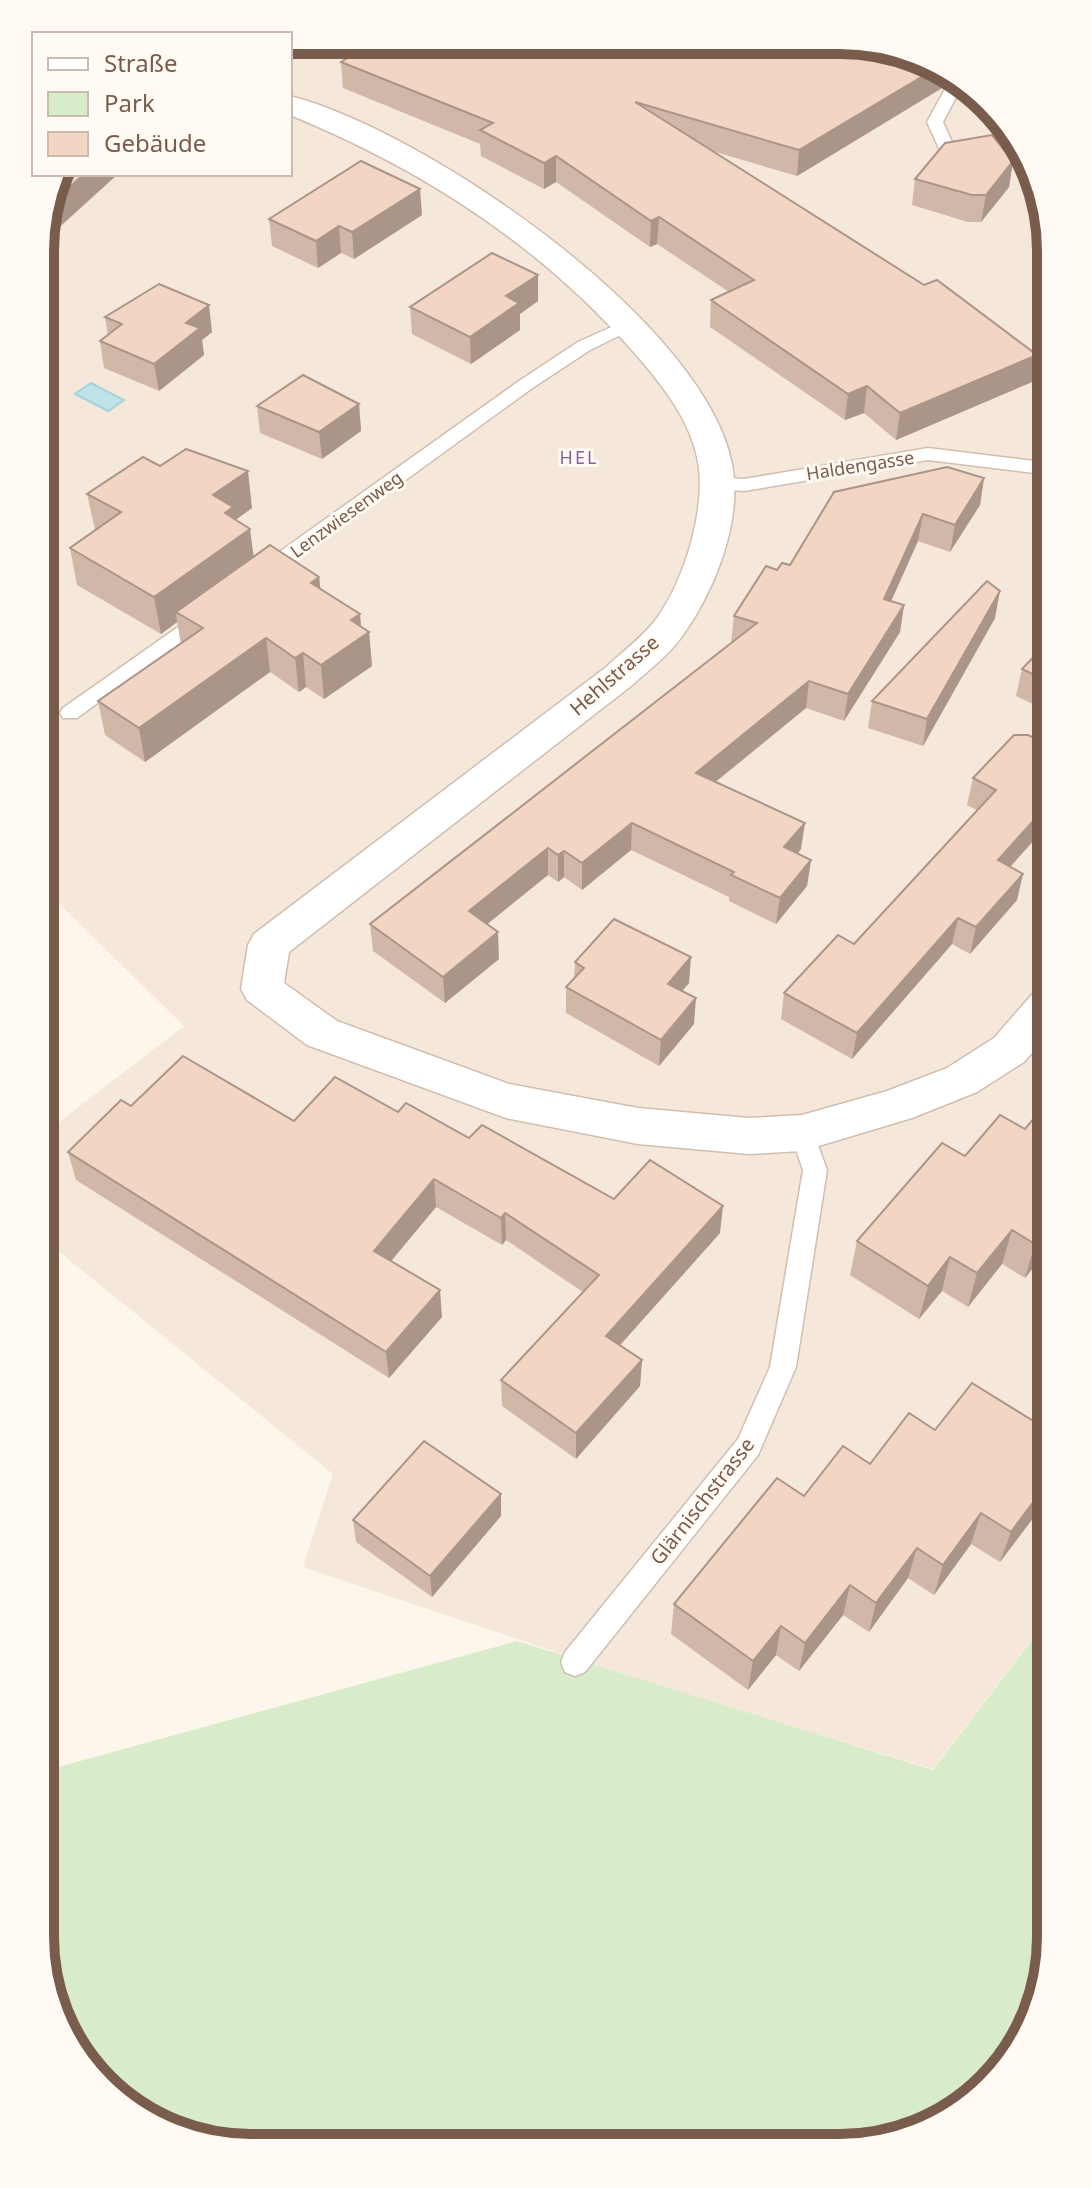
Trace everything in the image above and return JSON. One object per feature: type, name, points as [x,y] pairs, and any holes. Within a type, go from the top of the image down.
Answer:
[{"type":"street","name":"Hehlstrasse","points":[[292,106],[355,132],[457,187],[520,229],[582,278],[629,324],[690,399],[710,449],[717,483],[703,556],[670,626],[618,677],[269,945],[262,989],[322,1033],[506,1101],[645,1127],[749,1136],[802,1133]]},
{"type":"street","points":[[802,1133],[896,1106],[962,1080],[1009,1050],[1037,1017]]},
{"type":"lane","points":[[949,153],[935,122],[953,89]]},
{"type":"lane","name":"Lenzwiesenweg","points":[[251,582],[525,385],[584,346],[629,324]]},
{"type":"lane","name":"Haldengasse","points":[[717,483],[744,485],[928,454],[1037,467]]},
{"type":"lane","points":[[70,713],[225,601]]},
{"type":"lane","name":"Glärnischstrasse","points":[[575,1662],[748,1447],[783,1367],[815,1170],[802,1133]]},
{"type":"shaded area","points":[[292,54],[853,54],[904,64],[950,87],[970,103],[1004,141],[1017,164],[1030,200],[1037,251],[1037,1632],[933,1769],[654,1685],[303,1567],[333,1474],[54,1248],[54,1126],[184,1026],[54,899],[54,238],[69,176],[292,176]]},
{"type":"green space","points":[[1037,1633],[1037,1950],[1027,2001],[1011,2036],[970,2085],[950,2101],[904,2124],[840,2134],[225,2132],[175,2119],[152,2108],[121,2085],[87,2047],[64,2001],[54,1950],[54,1768],[517,1641],[933,1770]]},
{"type":"water","points":[[91,383],[124,400],[108,411],[75,394]]},
{"type":"building","points":[[354,54],[853,54],[904,64],[927,74],[799,150],[635,102],[924,285],[937,280],[1037,355],[900,413],[867,386],[848,394],[711,300],[754,280],[659,217],[651,221],[556,156],[544,163],[480,130],[493,123],[341,62]]},
{"type":"building","points":[[992,135],[1013,161],[986,195],[972,195],[915,179],[945,143]]},
{"type":"building","points":[[361,161],[420,189],[352,232],[339,226],[316,241],[269,219]]},
{"type":"building","points":[[69,176],[82,176],[62,194]]},
{"type":"building","points":[[492,253],[538,275],[506,296],[519,303],[470,337],[410,307]]},
{"type":"building","points":[[159,284],[209,305],[186,323],[200,328],[154,364],[100,341],[122,324],[105,317]]},
{"type":"building","points":[[303,375],[359,404],[319,432],[257,406]]},
{"type":"building","points":[[186,449],[248,471],[213,495],[233,507],[225,513],[250,529],[154,597],[70,548],[121,512],[87,494],[143,457],[160,466]]},
{"type":"building","points":[[947,467],[984,478],[955,525],[923,514],[884,599],[904,605],[848,694],[809,681],[696,773],[805,823],[784,847],[811,860],[780,898],[632,823],[582,863],[564,851],[558,855],[548,848],[469,911],[498,932],[443,977],[370,924],[757,623],[734,616],[766,566],[777,570],[782,563],[790,565],[834,492]]},
{"type":"building","points":[[270,545],[319,577],[311,583],[360,614],[351,620],[369,632],[321,665],[303,653],[295,658],[266,638],[139,728],[98,701],[203,628],[176,612]]},
{"type":"building","points":[[987,581],[1000,591],[927,719],[872,701]]},
{"type":"building","points":[[1037,653],[1037,676],[1022,669]]},
{"type":"building","points":[[1014,735],[1028,735],[1037,739],[1037,817],[998,860],[1023,874],[976,927],[958,918],[857,1033],[784,993],[838,935],[854,944],[996,790],[973,778]]},
{"type":"building","points":[[614,919],[691,957],[668,984],[696,998],[661,1040],[566,987],[584,968],[575,962]]},
{"type":"building","points":[[183,1056],[294,1121],[335,1077],[398,1112],[406,1103],[469,1138],[482,1125],[614,1199],[650,1160],[723,1206],[606,1336],[642,1360],[576,1433],[501,1380],[599,1275],[505,1213],[501,1218],[434,1179],[374,1251],[440,1290],[386,1352],[68,1152],[121,1100],[131,1106]]},
{"type":"building","points":[[1000,1115],[1025,1129],[1037,1115],[1035,1244],[1012,1230],[977,1273],[950,1257],[928,1286],[857,1241],[942,1143],[965,1156]]},
{"type":"building","points":[[972,1383],[1037,1423],[1037,1497],[1011,1532],[981,1513],[943,1565],[917,1548],[876,1603],[850,1585],[805,1643],[781,1626],[753,1661],[674,1604],[777,1478],[804,1496],[843,1446],[870,1464],[909,1413],[935,1430]]},
{"type":"building","points":[[424,1441],[501,1494],[430,1576],[353,1520]]},
{"type":"district","name":"HEL","points":[[579,457]]}]
